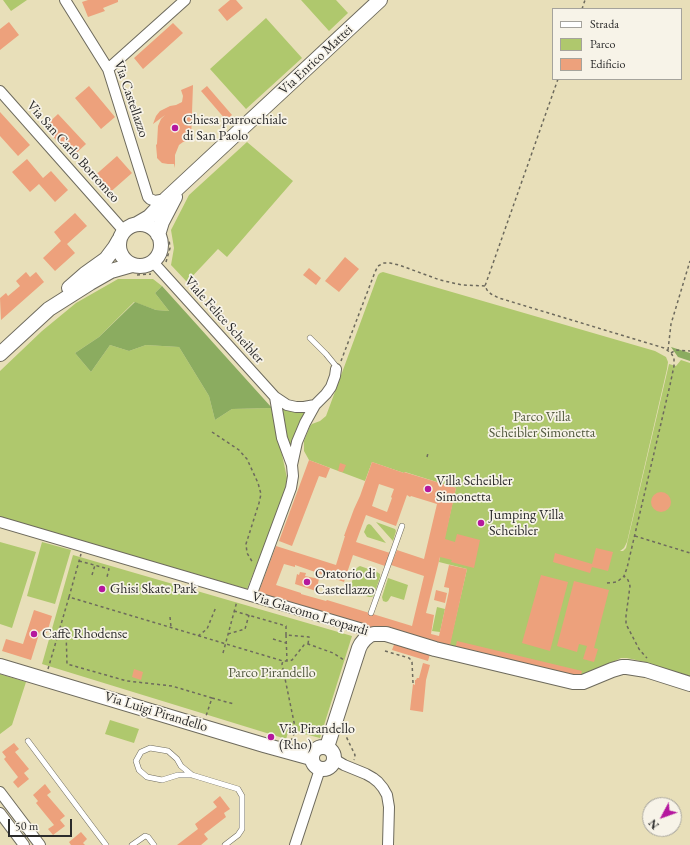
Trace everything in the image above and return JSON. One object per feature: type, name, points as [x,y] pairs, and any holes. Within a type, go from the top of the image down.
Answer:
[{"type":"street","name":"Via Castellazzo","points":[[65,0],[108,69],[148,197],[156,201],[166,199]]},
{"type":"street","points":[[108,69],[185,0]]},
{"type":"street","name":"Via Enrico Mattei","points":[[49,309],[53,302],[62,294],[85,274],[106,259],[127,232],[149,217],[166,199],[380,0]]},
{"type":"street","name":"Via San Carlo Borromeo","points":[[0,91],[127,232]]},
{"type":"street","name":"Via Enrico Mattei","points":[[163,235],[164,219],[182,185]]},
{"type":"street","points":[[144,224],[163,235],[161,240],[161,250],[156,259],[148,265],[137,267],[132,270],[127,262],[122,258],[119,250],[127,232],[144,224]]},
{"type":"street","name":"Viale Felice Scheibler","points":[[153,262],[275,397],[287,405],[296,407],[314,405]]},
{"type":"street","name":"Via Enrico Mattei","points":[[0,354],[49,309],[111,271],[132,270]]},
{"type":"street","points":[[292,465],[297,442],[305,423],[314,405],[331,387],[336,369]]},
{"type":"street","points":[[251,596],[291,488],[293,476],[292,465],[282,438],[275,397]]},
{"type":"street","name":"Via Giacomo Leopardi","points":[[0,522],[368,631],[386,634],[435,648],[573,682],[583,682],[612,670],[628,667],[646,670],[690,684]]},
{"type":"street","points":[[327,747],[359,648],[368,631]]},
{"type":"street","name":"Via Luigi Pirandello","points":[[0,666],[264,745],[319,768]]},
{"type":"street","points":[[295,845],[319,768],[312,754],[316,748],[327,747],[332,752],[336,764]]},
{"type":"street","points":[[319,768],[324,769],[331,766],[333,763],[366,774],[378,782],[385,792],[389,807],[388,845]]},
{"type":"street","points":[[0,792],[40,845]]},
{"type":"street","points":[[0,813],[24,845]]},
{"type":"lane","points":[[310,338],[326,354],[335,365],[336,369]]},
{"type":"lane","points":[[371,613],[402,526]]},
{"type":"lane","points":[[28,741],[106,845]]},
{"type":"lane","points":[[192,775],[168,751],[150,748],[141,752],[136,761],[139,770],[147,777],[162,780],[178,775],[192,775],[238,789],[242,796],[242,829],[238,835],[225,845]]},
{"type":"lane","points":[[132,845],[145,836],[148,837],[154,845]]},
{"type":"path","points":[[485,286],[558,80]]},
{"type":"path","points":[[132,270],[138,276],[152,274],[159,279],[170,270],[166,261],[170,248],[163,235]]},
{"type":"path","points":[[668,350],[671,324],[690,261]]},
{"type":"path","points":[[336,369],[339,365],[375,272],[378,266],[384,262],[390,262],[440,280],[462,285],[485,286]]},
{"type":"path","points":[[485,286],[491,294],[499,298],[664,348],[671,353],[674,361],[672,372],[627,568],[624,576],[617,582],[607,582]]},
{"type":"path","points":[[671,353],[676,350],[690,351]]},
{"type":"path","points":[[212,432],[239,450],[247,459],[258,483],[261,494],[246,544],[247,553],[252,563],[261,570]]},
{"type":"path","points":[[427,457],[428,452]]},
{"type":"path","points":[[635,536],[690,553]]},
{"type":"path","points":[[47,673],[82,550]]},
{"type":"path","points":[[79,561],[109,569],[107,578]]},
{"type":"path","points":[[92,574],[95,565]]},
{"type":"path","points":[[624,576],[628,580],[630,586],[626,624],[639,649],[651,660]]},
{"type":"path","points":[[69,597],[282,661],[292,660],[304,645],[308,644],[333,653],[346,661]]},
{"type":"path","points":[[223,653],[238,597]]},
{"type":"path","points":[[198,636],[207,629],[216,607]]},
{"type":"path","points":[[234,611],[286,626],[287,661]]},
{"type":"path","points":[[228,634],[245,629],[249,615]]},
{"type":"path","points":[[170,617],[171,628]]},
{"type":"path","points":[[60,628],[66,630],[68,664],[127,681],[172,686],[234,704]]},
{"type":"path","points":[[286,635],[308,637],[308,644]]},
{"type":"path","points":[[273,639],[286,643]]},
{"type":"path","points":[[385,651],[409,658],[411,660],[413,683]]},
{"type":"path","points":[[282,661],[295,727],[290,745]]},
{"type":"path","points":[[205,720],[212,698]]},
{"type":"path","points":[[343,729],[355,755],[351,768]]},
{"type":"path","points":[[319,768],[330,773],[336,764]]},
{"type":"green space","points":[[3,0],[27,0],[11,11]]},
{"type":"green space","points":[[301,0],[336,0],[348,13],[329,31]]},
{"type":"green space","points":[[266,18],[302,58],[246,109],[210,69]]},
{"type":"green space","points":[[247,142],[293,181],[227,257],[218,249],[187,282],[171,265],[174,248],[171,230],[189,195]]},
{"type":"green space","name":"Parco Villa Scheibler Simonetta","points":[[383,272],[655,351],[666,357],[668,362],[667,369],[627,542],[624,548],[620,551],[623,551],[626,548],[669,364],[676,366],[681,360],[690,363],[690,679],[645,662],[627,658],[621,658],[580,678],[449,647],[467,569],[439,562],[456,488],[372,462],[365,481],[309,460],[304,451],[304,441],[310,426],[326,416],[378,275]]},
{"type":"green space","points":[[118,279],[153,279],[162,286],[155,293],[169,311],[156,310],[134,302],[99,337],[75,353],[91,372],[110,345],[129,351],[146,345],[179,347],[209,396],[215,420],[232,409],[272,408],[287,478],[284,496],[247,589],[0,517],[0,371],[42,331],[76,303]]},
{"type":"green space","points":[[162,286],[272,408],[232,409],[215,420],[209,396],[179,347],[146,345],[129,351],[110,345],[91,372],[75,353],[99,337],[135,302],[156,310],[169,311],[155,293]]},
{"type":"green space","points":[[671,347],[690,353],[690,361],[678,357]]},
{"type":"green space","points":[[279,405],[311,408],[291,456]]},
{"type":"green space","points":[[376,522],[395,529],[396,531],[393,541]]},
{"type":"green space","points":[[369,524],[386,543],[367,537],[364,532]]},
{"type":"green space","points":[[0,542],[36,552],[12,628],[0,624]]},
{"type":"green space","points":[[42,542],[71,550],[55,604],[27,596]]},
{"type":"green space","name":"Parco Pirandello","points":[[73,555],[352,636],[320,738],[289,730],[286,739],[42,664]]},
{"type":"green space","points":[[360,566],[380,574],[374,595],[372,597],[350,591],[356,569]]},
{"type":"green space","points":[[388,578],[408,585],[404,600],[391,596],[388,601],[383,601],[382,597]]},
{"type":"green space","points":[[437,607],[445,609],[440,632],[432,631]]},
{"type":"green space","points":[[0,674],[26,682],[12,725],[0,734]]},
{"type":"green space","points":[[110,720],[139,729],[134,743],[105,734]]},
{"type":"building","points":[[88,0],[118,0],[118,2],[103,8],[105,11],[88,17],[82,2]]},
{"type":"building","points":[[230,0],[236,0],[243,8],[227,21],[218,10]]},
{"type":"building","points":[[9,22],[19,35],[0,50],[0,29]]},
{"type":"building","points":[[173,23],[183,33],[143,69],[134,58]]},
{"type":"building","name":"Chiesa parrocchiale di San Paolo","points":[[193,85],[191,140],[183,142],[179,145],[175,155],[175,168],[174,164],[162,163],[157,158],[156,145],[158,126],[161,119],[165,115],[153,124],[160,111],[182,102],[183,96],[181,90]]},
{"type":"building","points":[[89,86],[115,117],[101,129],[75,98]]},
{"type":"building","points":[[207,86],[232,115],[226,120],[201,91]]},
{"type":"building","points":[[0,112],[30,145],[18,156],[0,136]]},
{"type":"building","points":[[58,114],[86,144],[72,157],[44,127]]},
{"type":"building","points":[[117,156],[132,173],[107,195],[92,178]]},
{"type":"building","points":[[27,159],[43,178],[51,171],[68,190],[55,202],[39,184],[30,192],[12,172]]},
{"type":"building","points":[[75,213],[87,226],[67,244],[75,253],[55,271],[43,258],[61,241],[54,232]]},
{"type":"building","points":[[345,257],[359,269],[339,292],[325,281]]},
{"type":"building","points":[[309,268],[321,278],[316,285],[303,275]]},
{"type":"building","points":[[26,272],[30,277],[36,272],[44,282],[1,320],[0,298],[6,293],[8,296],[20,286],[16,281]]},
{"type":"building","points":[[309,460],[330,468],[326,478],[319,476],[292,546],[279,541]]},
{"type":"building","points":[[372,462],[456,488],[445,539],[455,542],[457,534],[480,540],[474,568],[451,562],[452,560],[440,557],[426,613],[434,615],[431,634],[439,636],[449,591],[449,588],[444,587],[449,565],[467,569],[449,650],[258,594],[276,546],[336,565],[344,536]],"holes":[[[379,484],[394,489],[387,512],[372,506]],[[407,495],[437,504],[424,559],[397,550],[391,565],[424,576],[412,626],[327,600],[301,594],[276,585],[284,564],[295,567],[295,565],[344,582],[353,555],[385,566],[390,553],[356,542],[366,515],[396,526]]]},
{"type":"building","points":[[340,463],[346,465],[343,472],[338,471]]},
{"type":"building","points":[[661,492],[668,495],[671,502],[668,509],[661,512],[654,509],[651,502],[654,495]]},
{"type":"building","points":[[596,548],[613,552],[608,571],[592,567],[590,573],[553,562],[555,553],[592,564]]},
{"type":"building","name":"Oratorio di Castellazzo","points":[[300,572],[306,573],[305,576],[319,579],[316,591],[295,584],[297,574],[299,575]]},
{"type":"building","points":[[541,575],[568,582],[550,651],[522,643]]},
{"type":"building","points":[[574,581],[609,590],[594,648],[598,649],[594,662],[583,659],[587,646],[579,644],[577,652],[557,646]]},
{"type":"building","points":[[436,590],[447,593],[445,603],[434,600]]},
{"type":"building","points":[[34,610],[52,616],[47,633],[40,631],[31,660],[2,651],[6,639],[23,644]]},
{"type":"building","points":[[457,641],[582,671],[580,678],[455,649]]},
{"type":"building","points":[[395,642],[430,654],[428,661],[392,650]]},
{"type":"building","points":[[423,663],[430,665],[426,680],[423,712],[410,710],[413,684],[415,685],[415,680],[419,678]]},
{"type":"building","points":[[134,669],[143,672],[141,680],[132,677]]},
{"type":"building","points":[[14,743],[19,749],[15,752],[29,769],[24,773],[29,779],[18,788],[13,782],[18,777],[4,759],[6,757],[2,752]]},
{"type":"building","points":[[45,784],[51,792],[47,795],[65,816],[60,820],[65,826],[53,835],[48,829],[54,825],[36,803],[38,801],[33,795]]},
{"type":"building","points":[[220,796],[230,809],[224,813],[226,817],[204,834],[208,839],[201,845],[177,845],[198,829],[195,824],[217,807],[213,802]]},
{"type":"building","points":[[81,832],[87,839],[83,843],[85,845],[71,845],[69,842]]},
{"type":"place","name":"Chiesa parrocchiale di San Paolo","points":[[175,128]]},
{"type":"place","name":"Villa Scheibler Simonetta","points":[[428,489]]},
{"type":"place","name":"Jumping Villa Scheibler","points":[[481,523]]},
{"type":"place","name":"Oratorio di Castellazzo","points":[[307,582]]},
{"type":"place","name":"Ghisi Skate Park","points":[[102,589]]},
{"type":"place","name":"Caffè Rhodense","points":[[34,634]]},
{"type":"place","name":"Via Pirandello (Rho)","points":[[271,737]]}]
